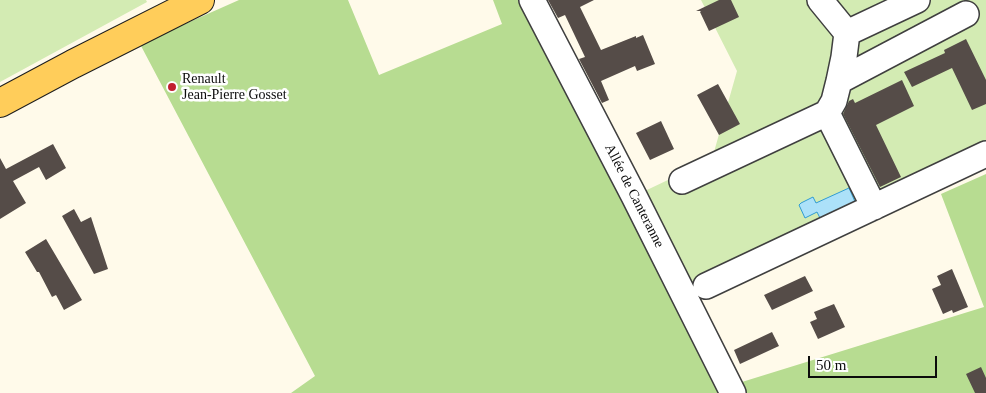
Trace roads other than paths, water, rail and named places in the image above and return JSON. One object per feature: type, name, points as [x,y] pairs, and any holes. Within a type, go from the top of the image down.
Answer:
[{"type":"main road","points":[[0,103],[200,0]]},
{"type":"street","name":"Allée de Canteranne","points":[[532,0],[733,393]]},
{"type":"street","points":[[820,0],[848,33]]},
{"type":"street","points":[[848,33],[917,0]]},
{"type":"street","points":[[839,81],[966,14]]},
{"type":"street","points":[[682,181],[826,113],[834,101],[848,33]]},
{"type":"street","points":[[826,113],[874,207]]},
{"type":"street","points":[[706,286],[986,154]]},
{"type":"water","points":[[849,188],[856,204],[821,220],[817,212],[805,218],[799,205],[801,203],[813,197],[816,203]]},
{"type":"place","name":"Renault Jean-Pierre Gosset","points":[[172,87]]}]
